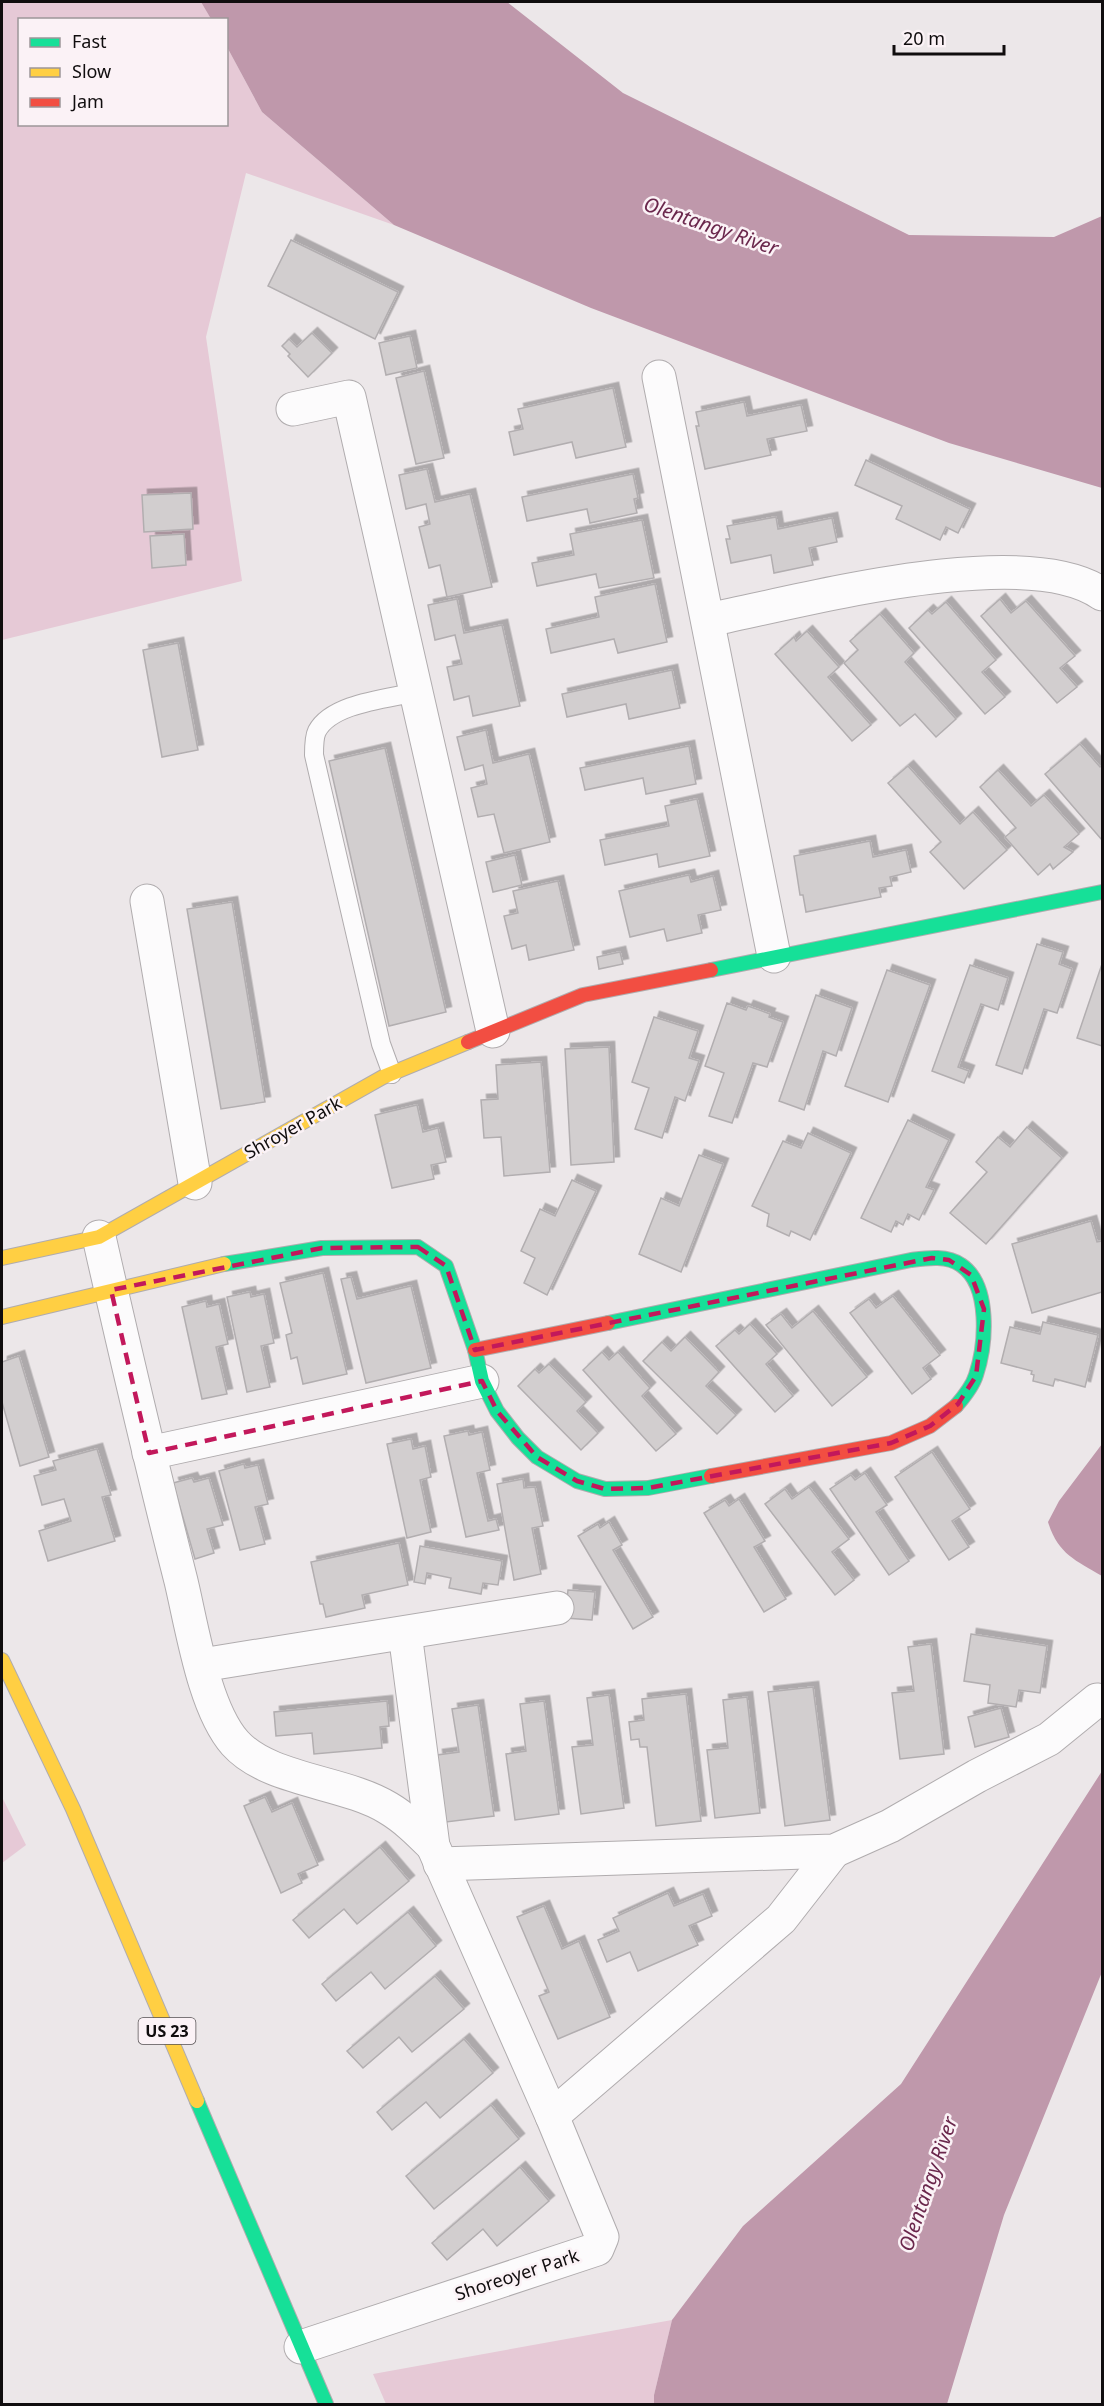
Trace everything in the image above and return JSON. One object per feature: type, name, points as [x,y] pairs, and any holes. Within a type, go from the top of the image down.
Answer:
[{"type":"main road","name":"Shroyer Park","points":[[99,1237],[392,1074],[583,995],[1102,892]]},
{"type":"main road","points":[[2,1258],[99,1237]]},
{"type":"main road","points":[[2,1317],[228,1263],[322,1248],[418,1247],[446,1266],[475,1350],[483,1381],[497,1411],[518,1438],[537,1457],[577,1481],[605,1489],[648,1488],[891,1443],[930,1426],[958,1404],[976,1376],[985,1327],[984,1309],[979,1290],[971,1275],[961,1265],[949,1260],[932,1258],[911,1260],[475,1350]]},
{"type":"main road","name":"US 23","points":[[2,1660],[73,1809],[326,2404]]},
{"type":"street","points":[[659,377],[774,956]]},
{"type":"street","points":[[293,409],[349,397],[493,1031]]},
{"type":"street","points":[[708,620],[913,578],[964,574],[1030,573],[1068,578],[1102,594]]},
{"type":"street","points":[[147,901],[195,1183]]},
{"type":"street","points":[[99,1237],[149,1453],[202,1665],[219,1719],[236,1743],[257,1762],[363,1796],[387,1807],[406,1821],[436,1855],[834,1851],[890,1826],[977,1776],[1049,1739],[1097,1700]]},
{"type":"street","points":[[149,1453],[483,1381]]},
{"type":"street","points":[[202,1665],[557,1608]]},
{"type":"street","points":[[405,1633],[436,1855],[552,2116],[780,1919],[834,1851]]},
{"type":"street","name":"Shoreoyer Park","points":[[302,2347],[597,2249],[602,2236],[552,2116]]},
{"type":"lane","points":[[392,1074],[381,1044],[314,755],[316,733],[329,717],[344,709],[416,692]]},
{"type":"highlighted area","points":[[418,1247],[446,1266],[475,1350],[932,1258],[949,1260],[971,1275],[984,1309],[976,1376],[958,1404],[930,1426],[891,1443],[648,1488],[605,1489],[577,1481],[537,1457],[497,1411],[482,1381],[149,1453],[111,1290],[322,1248]]},
{"type":"shaded area","points":[[2,2],[201,2],[210,18],[18,18],[18,126],[228,126],[228,49],[262,112],[394,225],[246,173],[206,337],[242,581],[2,640]]},
{"type":"shaded area","points":[[2,1797],[26,1845],[2,1863]]},
{"type":"shaded area","points":[[672,2320],[654,2395],[654,2404],[386,2404],[373,2374]]},
{"type":"water","name":"Olentangy River","points":[[201,2],[507,2],[623,93],[909,235],[1054,237],[1102,216],[1102,488],[949,443],[591,308],[394,225],[262,112],[228,49],[228,18],[210,18]]},
{"type":"water","points":[[1102,1444],[1102,1576],[1062,1549],[1048,1522],[1059,1501]]},
{"type":"water","name":"Olentangy River","points":[[1102,1771],[1102,1972],[1004,2215],[947,2404],[654,2404],[654,2395],[672,2320],[743,2226],[901,2084]]},
{"type":"building","points":[[291,240],[398,292],[375,339],[268,286]]},
{"type":"building","points":[[312,333],[332,353],[308,377],[288,356],[290,354],[282,346],[289,339],[297,347]]},
{"type":"building","points":[[410,336],[417,368],[386,375],[379,343]]},
{"type":"building","points":[[424,371],[444,458],[416,464],[396,378]]},
{"type":"building","points":[[613,388],[626,447],[576,458],[572,442],[514,455],[509,432],[523,429],[518,409]]},
{"type":"building","points":[[744,402],[747,416],[801,405],[807,431],[767,439],[771,455],[705,469],[696,426],[699,426],[696,412]]},
{"type":"building","points":[[866,460],[970,509],[958,533],[946,527],[940,540],[896,519],[902,506],[855,485]]},
{"type":"building","points":[[427,469],[435,502],[470,494],[492,587],[447,597],[440,565],[429,568],[419,527],[430,524],[426,504],[406,509],[399,475]]},
{"type":"building","points":[[633,474],[638,498],[634,499],[637,513],[590,523],[587,509],[527,521],[522,497]]},
{"type":"building","points":[[191,493],[193,529],[144,532],[142,495]]},
{"type":"building","points":[[776,517],[778,529],[832,518],[837,542],[809,548],[813,565],[774,573],[771,555],[731,563],[726,539],[730,539],[727,526]]},
{"type":"building","points":[[642,520],[654,578],[599,588],[596,574],[537,586],[532,563],[574,555],[570,534]]},
{"type":"building","points":[[184,534],[186,565],[152,568],[150,536]]},
{"type":"building","points":[[655,584],[667,642],[618,653],[614,639],[551,653],[546,629],[599,617],[595,597]]},
{"type":"building","points":[[457,599],[464,633],[502,625],[520,706],[473,716],[469,696],[454,700],[447,667],[462,664],[455,635],[435,640],[428,605]]},
{"type":"building","points":[[1000,599],[1011,613],[1026,601],[1075,656],[1060,668],[1077,687],[1057,703],[981,616]]},
{"type":"building","points":[[946,602],[996,660],[982,672],[1005,697],[985,714],[909,628],[928,610],[932,614]]},
{"type":"building","points":[[880,614],[914,653],[905,662],[956,719],[936,737],[915,714],[900,726],[844,663],[858,650],[850,641]]},
{"type":"building","points":[[807,631],[839,667],[828,677],[871,725],[852,741],[775,654],[794,637],[796,641]]},
{"type":"building","points":[[178,643],[198,750],[162,757],[143,650]]},
{"type":"building","points":[[672,670],[680,708],[629,719],[626,704],[567,717],[562,694]]},
{"type":"building","points":[[486,730],[493,763],[529,754],[550,842],[504,853],[494,814],[478,817],[471,788],[487,784],[483,765],[465,770],[457,737]]},
{"type":"building","points":[[1080,744],[1100,767],[1102,765],[1102,840],[1045,774]]},
{"type":"building","points":[[689,746],[696,784],[646,794],[643,778],[585,790],[580,768]]},
{"type":"building","points":[[385,748],[446,1012],[389,1026],[329,761]]},
{"type":"building","points":[[908,766],[960,824],[973,812],[1007,850],[964,889],[930,852],[941,842],[888,783]]},
{"type":"building","points":[[998,770],[1031,806],[1044,795],[1079,834],[1064,847],[1073,852],[1053,869],[1050,864],[1038,875],[1005,837],[1016,828],[980,787]]},
{"type":"building","points":[[697,799],[710,856],[659,867],[657,854],[605,865],[600,840],[669,826],[665,806]]},
{"type":"building","points":[[870,841],[873,857],[906,850],[911,872],[890,877],[892,886],[879,888],[881,897],[806,912],[803,895],[800,895],[794,856]]},
{"type":"building","points":[[515,855],[522,885],[493,892],[486,862]]},
{"type":"building","points":[[689,875],[691,882],[713,876],[721,910],[698,915],[702,933],[667,941],[664,929],[630,937],[619,891]]},
{"type":"building","points":[[558,881],[574,950],[529,960],[526,945],[512,949],[504,916],[518,913],[513,891]]},
{"type":"building","points":[[232,902],[265,1102],[221,1109],[187,909]]},
{"type":"building","points":[[1037,944],[1063,952],[1059,964],[1072,969],[1057,1013],[1044,1009],[1022,1074],[996,1065]]},
{"type":"building","points":[[620,952],[623,964],[599,969],[597,957]]},
{"type":"building","points":[[1102,964],[1102,1046],[1077,1038]]},
{"type":"building","points":[[970,965],[1008,978],[998,1010],[981,1004],[958,1067],[969,1071],[964,1083],[932,1071]]},
{"type":"building","points":[[887,970],[930,985],[888,1102],[845,1086]]},
{"type":"building","points":[[816,995],[852,1008],[836,1056],[823,1051],[804,1110],[779,1101]]},
{"type":"building","points":[[727,1003],[746,1010],[748,1006],[770,1014],[769,1017],[783,1022],[767,1067],[753,1063],[732,1123],[709,1116],[724,1073],[705,1066]]},
{"type":"building","points":[[654,1017],[698,1031],[689,1058],[699,1061],[685,1101],[675,1097],[662,1138],[635,1129],[649,1088],[632,1082]]},
{"type":"building","points":[[609,1047],[614,1162],[571,1165],[565,1049]]},
{"type":"building","points":[[541,1062],[550,1172],[504,1176],[501,1137],[484,1138],[481,1100],[498,1099],[496,1065]]},
{"type":"building","points":[[417,1105],[423,1132],[438,1128],[446,1162],[431,1165],[434,1179],[392,1188],[375,1115]]},
{"type":"building","points":[[908,1120],[949,1140],[926,1187],[934,1190],[919,1220],[908,1214],[903,1225],[896,1221],[891,1232],[861,1218]]},
{"type":"building","points":[[1027,1127],[1062,1158],[986,1244],[950,1213],[987,1172],[976,1162],[998,1137],[1010,1147]]},
{"type":"building","points":[[808,1133],[851,1153],[810,1240],[791,1231],[789,1236],[767,1226],[769,1214],[752,1206],[783,1141],[801,1148]]},
{"type":"building","points":[[699,1155],[723,1164],[681,1272],[639,1254],[661,1198],[679,1206]]},
{"type":"building","points":[[572,1180],[596,1191],[547,1295],[524,1283],[535,1258],[521,1251],[540,1209],[555,1216]]},
{"type":"building","points":[[1091,1221],[1097,1242],[1102,1241],[1102,1292],[1032,1313],[1012,1244]]},
{"type":"building","points":[[323,1273],[347,1374],[303,1384],[297,1357],[291,1359],[286,1335],[292,1333],[280,1283]]},
{"type":"building","points":[[351,1277],[357,1299],[411,1286],[431,1368],[366,1383],[341,1279]]},
{"type":"building","points":[[250,1292],[251,1297],[264,1294],[274,1343],[261,1346],[270,1387],[247,1392],[227,1297]]},
{"type":"building","points":[[893,1296],[940,1355],[923,1368],[931,1379],[912,1394],[850,1313],[869,1299],[876,1308]]},
{"type":"building","points":[[206,1301],[207,1307],[219,1304],[228,1344],[216,1347],[227,1394],[202,1399],[182,1307]]},
{"type":"building","points":[[813,1311],[867,1377],[832,1406],[766,1325],[781,1314],[792,1328]]},
{"type":"building","points":[[1043,1322],[1098,1335],[1085,1387],[1055,1379],[1053,1386],[1033,1381],[1032,1371],[1001,1363],[1010,1327],[1040,1334]]},
{"type":"building","points":[[750,1324],[777,1354],[766,1364],[793,1396],[775,1412],[716,1346],[735,1330],[739,1334]]},
{"type":"building","points":[[685,1337],[719,1372],[706,1386],[736,1415],[717,1434],[643,1361],[662,1342],[671,1351]]},
{"type":"building","points":[[602,1352],[609,1360],[618,1352],[650,1388],[642,1396],[676,1434],[656,1451],[583,1370]]},
{"type":"building","points":[[19,1356],[49,1457],[20,1466],[2,1402],[2,1362]]},
{"type":"building","points":[[549,1364],[586,1402],[577,1411],[598,1433],[581,1450],[518,1386],[535,1369],[539,1373]]},
{"type":"building","points":[[468,1431],[469,1435],[482,1432],[490,1470],[477,1473],[488,1521],[496,1519],[499,1530],[466,1537],[444,1436]]},
{"type":"building","points":[[411,1439],[413,1449],[425,1446],[431,1477],[420,1480],[431,1532],[407,1538],[387,1444]]},
{"type":"building","points":[[97,1449],[111,1495],[102,1497],[115,1541],[48,1561],[39,1531],[71,1521],[64,1499],[42,1505],[34,1476],[56,1470],[53,1461]]},
{"type":"building","points":[[932,1452],[970,1509],[952,1521],[969,1547],[949,1560],[895,1477]]},
{"type":"building","points":[[244,1464],[245,1468],[258,1465],[268,1504],[255,1507],[265,1544],[240,1550],[219,1471]]},
{"type":"building","points":[[865,1473],[887,1505],[876,1512],[909,1561],[889,1575],[830,1489],[851,1475],[855,1480]]},
{"type":"building","points":[[192,1478],[194,1482],[209,1478],[223,1525],[207,1529],[214,1553],[195,1559],[173,1483]]},
{"type":"building","points":[[523,1479],[524,1488],[535,1487],[543,1526],[532,1528],[541,1574],[514,1580],[497,1484]]},
{"type":"building","points":[[809,1487],[849,1539],[832,1552],[854,1580],[835,1595],[765,1504],[785,1489],[792,1499]]},
{"type":"building","points":[[739,1499],[765,1541],[754,1547],[786,1599],[764,1612],[704,1513],[725,1500],[729,1506]]},
{"type":"building","points":[[609,1522],[622,1545],[613,1550],[653,1617],[633,1629],[578,1536],[598,1524],[600,1528]]},
{"type":"building","points":[[399,1543],[408,1585],[362,1595],[365,1608],[326,1617],[323,1604],[320,1604],[311,1562]]},
{"type":"building","points":[[420,1546],[502,1561],[498,1585],[483,1583],[481,1594],[449,1588],[451,1578],[427,1573],[425,1584],[414,1582]]},
{"type":"building","points":[[568,1590],[595,1592],[592,1620],[565,1618]]},
{"type":"building","points":[[971,1634],[1047,1646],[1040,1693],[1019,1690],[1016,1707],[988,1703],[990,1685],[964,1681]]},
{"type":"building","points":[[931,1644],[944,1754],[900,1759],[892,1693],[914,1691],[908,1647]]},
{"type":"building","points":[[813,1687],[830,1820],[785,1826],[768,1692]]},
{"type":"building","points":[[686,1694],[701,1821],[656,1826],[647,1747],[640,1747],[639,1739],[631,1740],[629,1722],[644,1720],[642,1699]]},
{"type":"building","points":[[609,1695],[624,1808],[581,1814],[572,1747],[593,1745],[587,1698]]},
{"type":"building","points":[[747,1697],[760,1813],[715,1818],[707,1750],[728,1748],[723,1700]]},
{"type":"building","points":[[387,1701],[389,1726],[380,1727],[382,1748],[314,1754],[312,1733],[276,1736],[274,1712]]},
{"type":"building","points":[[544,1701],[559,1814],[515,1820],[506,1754],[526,1751],[520,1704]]},
{"type":"building","points":[[478,1705],[494,1816],[446,1822],[437,1755],[459,1752],[452,1709]]},
{"type":"building","points":[[1001,1708],[1009,1737],[975,1747],[968,1717]]},
{"type":"building","points":[[265,1797],[272,1812],[292,1803],[318,1865],[298,1874],[302,1883],[281,1893],[244,1806]]},
{"type":"building","points":[[380,1847],[409,1881],[357,1924],[344,1909],[309,1938],[293,1920]]},
{"type":"building","points":[[668,1893],[674,1906],[703,1894],[712,1916],[689,1926],[698,1945],[638,1971],[630,1952],[607,1962],[598,1940],[619,1931],[613,1918]]},
{"type":"building","points":[[544,1906],[562,1949],[579,1941],[610,2017],[558,2039],[539,1996],[549,1992],[517,1917]]},
{"type":"building","points":[[408,1912],[436,1946],[385,1989],[371,1972],[336,2001],[322,1984]]},
{"type":"building","points":[[435,1976],[464,2009],[412,2052],[399,2037],[363,2068],[347,2051]]},
{"type":"building","points":[[464,2039],[493,2073],[440,2118],[426,2102],[392,2130],[377,2112]]},
{"type":"building","points":[[491,2105],[519,2139],[434,2209],[406,2176]]},
{"type":"building","points":[[520,2167],[549,2201],[497,2246],[483,2229],[447,2260],[432,2243]]},
{"type":"traffic: fast","points":[[711,970],[1102,892]]},
{"type":"traffic: fast","points":[[224,1264],[322,1248],[418,1247],[446,1266],[475,1350],[482,1381],[497,1411],[518,1438],[537,1457],[577,1481],[605,1489],[648,1488],[711,1476]]},
{"type":"traffic: fast","points":[[608,1323],[911,1260],[937,1258],[950,1260],[961,1265],[971,1274],[982,1301],[984,1316],[982,1348],[976,1375],[956,1406]]},
{"type":"traffic: fast","points":[[197,2101],[326,2404]]},
{"type":"traffic: slow","points":[[2,1258],[99,1237],[383,1077],[468,1042]]},
{"type":"traffic: slow","points":[[2,1317],[224,1264]]},
{"type":"traffic: slow","points":[[2,1660],[73,1809],[197,2101]]},
{"type":"traffic: jam","points":[[468,1042],[583,995],[711,970]]},
{"type":"traffic: jam","points":[[475,1350],[608,1323]]},
{"type":"traffic: jam","points":[[711,1476],[891,1443],[930,1426],[956,1406]]}]
